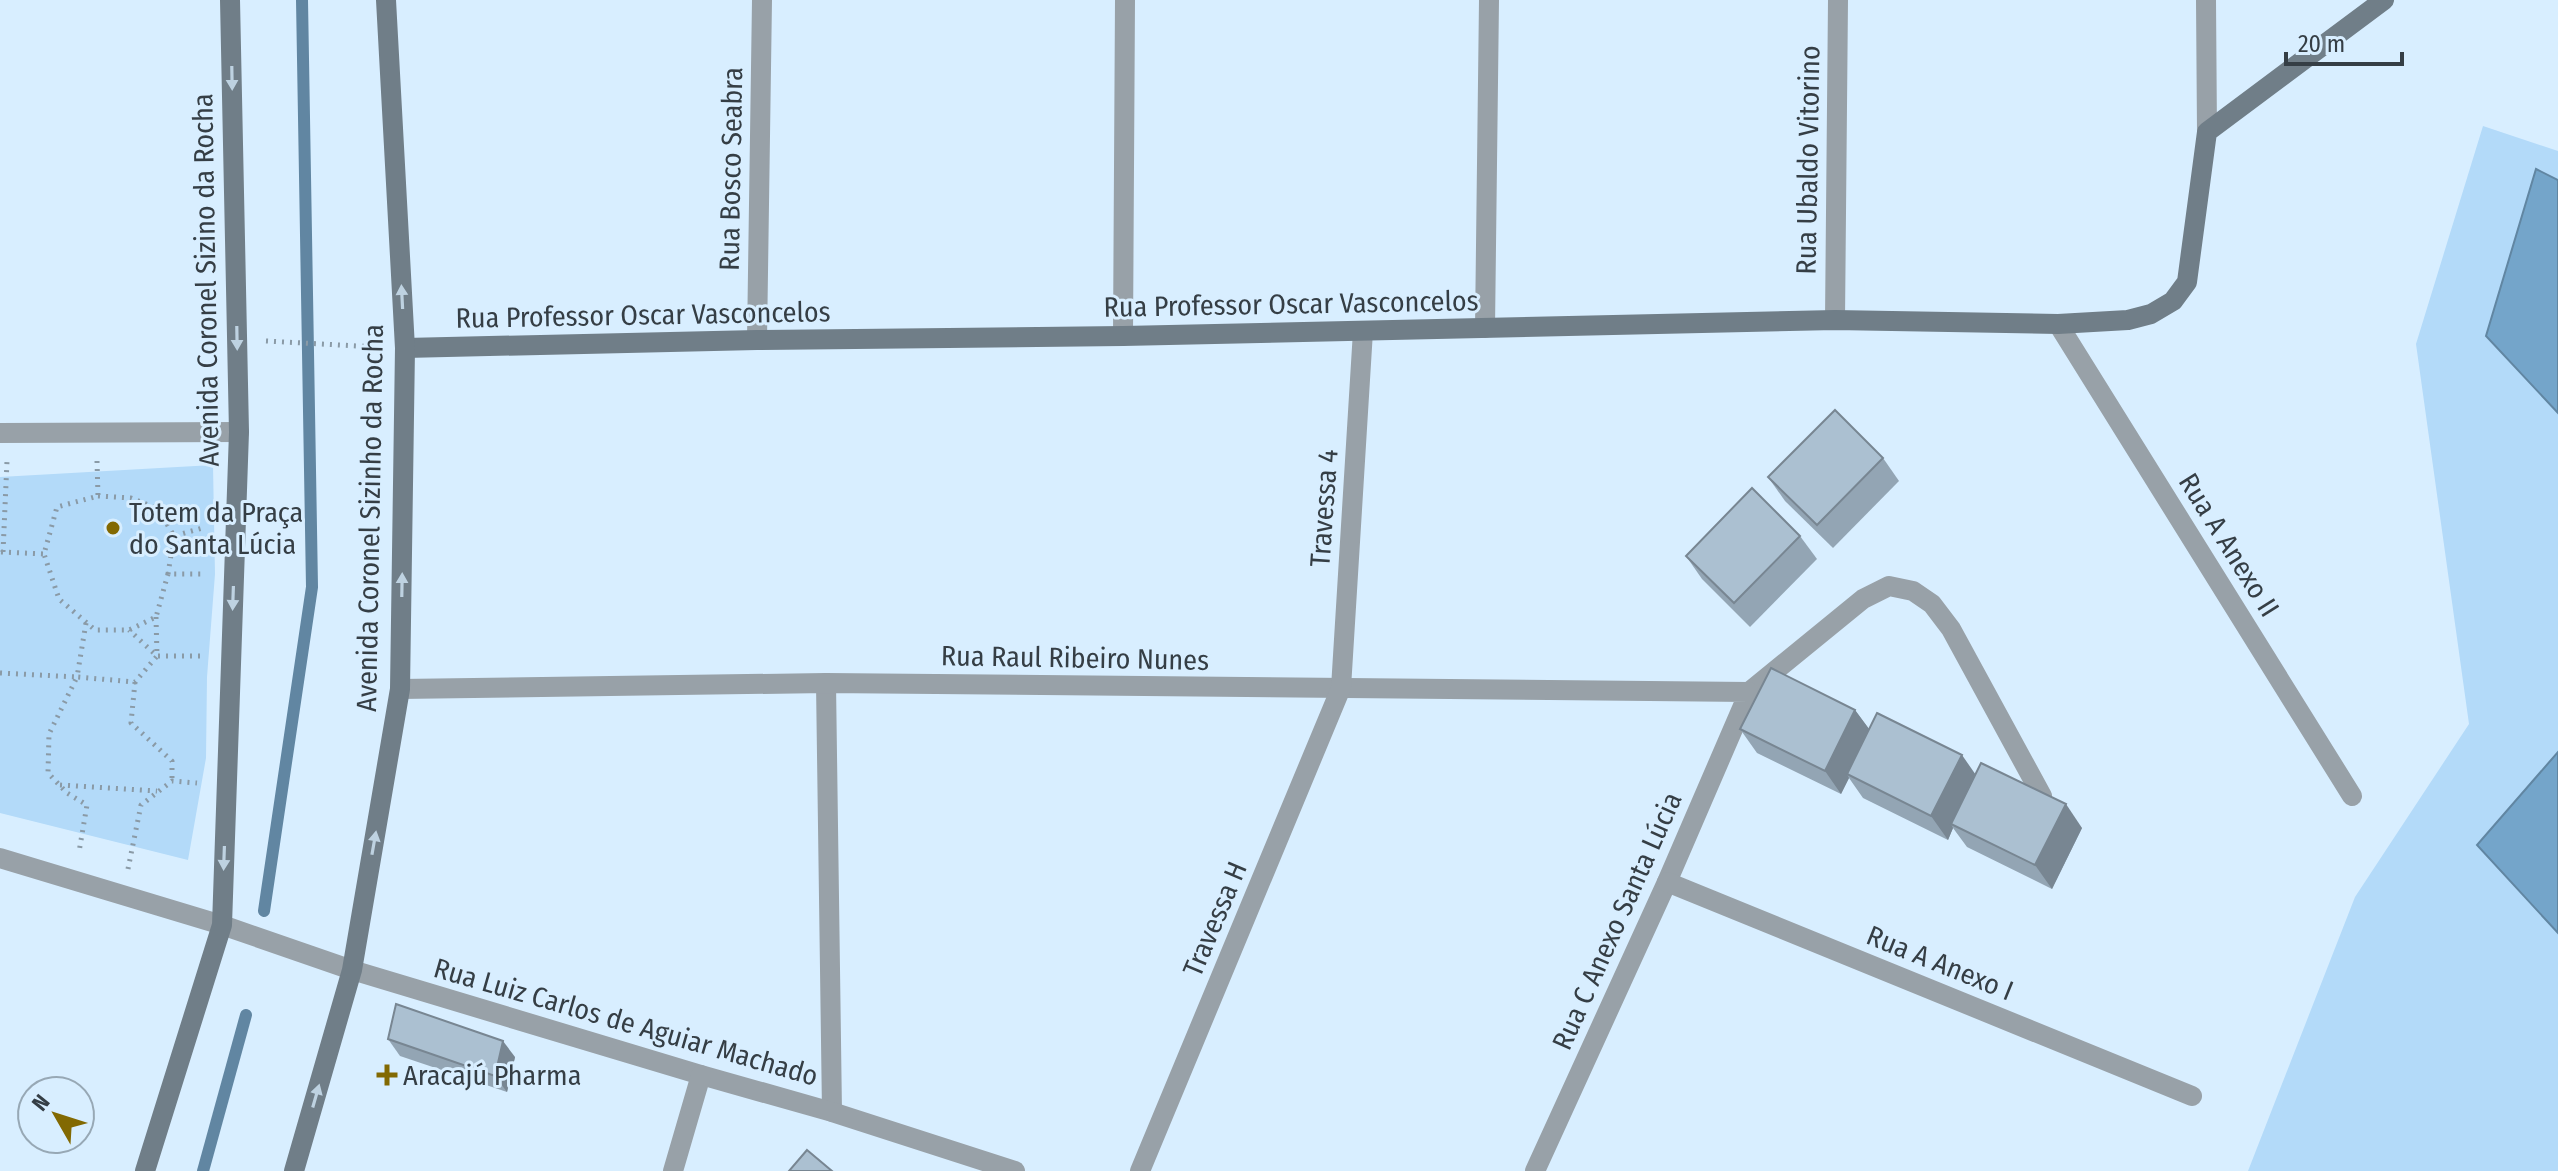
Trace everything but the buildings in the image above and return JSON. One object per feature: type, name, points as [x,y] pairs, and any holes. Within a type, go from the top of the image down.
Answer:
[{"type":"street","name":"Avenida Coronel Sizino da Rocha","points":[[145,1171],[222,925],[239,432],[230,0]]},
{"type":"street","name":"Avenida Coronel Sizinho da Rocha","points":[[294,1171],[352,970],[400,689],[405,348],[386,0]]},
{"type":"street","name":"Rua Bosco Seabra","points":[[757,340],[762,0]]},
{"type":"street","points":[[1123,336],[1125,0]]},
{"type":"street","points":[[1485,328],[1489,0]]},
{"type":"street","name":"Rua Ubaldo Vitorino","points":[[1835,320],[1838,0]]},
{"type":"street","points":[[2206,0],[2207,132]]},
{"type":"street","points":[[2207,132],[2384,0]]},
{"type":"street","name":"Rua Professor Oscar Vasconcelos","points":[[405,348],[1835,320],[2058,324],[2128,320],[2151,314],[2173,301],[2187,282],[2207,132]]},
{"type":"street","name":"Rua A Anexo II","points":[[2058,324],[2352,796]]},
{"type":"street","name":"Travessa 4","points":[[1341,688],[1363,331]]},
{"type":"street","points":[[4,433],[239,432]]},
{"type":"street","points":[[1749,692],[1863,599],[1889,586],[1913,591],[1932,604],[1951,629],[2042,796]]},
{"type":"street","points":[[826,683],[832,1112]]},
{"type":"street","name":"Rua Raul Ribeiro Nunes","points":[[400,689],[826,683],[1749,692]]},
{"type":"street","name":"Travessa H","points":[[1140,1171],[1341,688]]},
{"type":"street","name":"Rua C Anexo Santa Lúcia","points":[[1540,1169],[1749,692]]},
{"type":"street","name":"Rua Luiz Carlos de Aguiar Machado","points":[[0,858],[222,925],[352,970],[832,1112],[1015,1171]]},
{"type":"street","name":"Rua A Anexo I","points":[[1667,882],[2192,1096]]},
{"type":"street","points":[[673,1171],[701,1075]]},
{"type":"path","points":[[237,340],[405,348]]},
{"type":"path","points":[[97,432],[98,496]]},
{"type":"path","points":[[4,433],[1,552],[44,554]]},
{"type":"path","points":[[156,617],[129,630],[95,630],[59,599],[44,554],[57,507],[98,496],[131,498],[158,509],[174,536],[156,617],[157,656],[135,682],[131,723],[172,761],[172,781]]},
{"type":"path","points":[[174,536],[236,519]]},
{"type":"path","points":[[168,574],[234,576]]},
{"type":"path","points":[[74,881],[87,805],[67,793],[48,773],[49,734],[77,677],[86,622]]},
{"type":"path","points":[[129,630],[157,656],[231,656]]},
{"type":"path","points":[[0,673],[135,682]]},
{"type":"path","points":[[123,895],[141,805],[172,781],[226,786]]},
{"type":"path","points":[[60,785],[158,791]]},
{"type":"shaded area","points":[[2483,126],[2558,151],[2558,1171],[2248,1171],[2355,897],[2469,724],[2416,344]]},
{"type":"shaded area","points":[[2536,169],[2558,180],[2558,413],[2486,336]]},
{"type":"shaded area","points":[[213,465],[215,574],[207,677],[206,758],[188,860],[0,813],[0,477]]},
{"type":"shaded area","points":[[2558,752],[2558,933],[2477,845]]},
{"type":"waterway","points":[[264,911],[312,587],[302,0]]},
{"type":"waterway","points":[[203,1171],[246,1015]]},
{"type":"place","name":"Totem da Praça do Santa Lúcia","points":[[113,528]]},
{"type":"place","name":"Aracajú Pharma","points":[[387,1075]]}]
